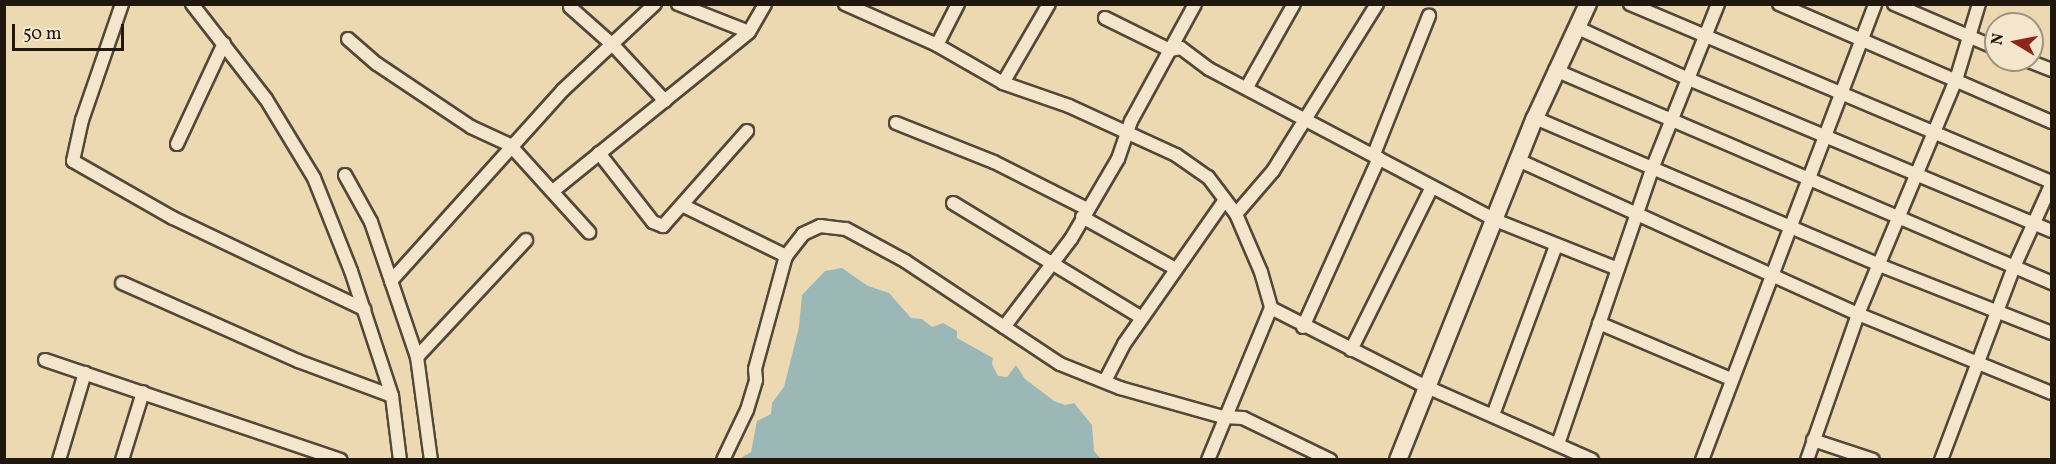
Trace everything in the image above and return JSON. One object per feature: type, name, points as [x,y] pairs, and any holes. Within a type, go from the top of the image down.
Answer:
[{"type":"street","points":[[122,4],[82,120],[74,161],[173,218],[364,309]]},
{"type":"street","points":[[192,4],[266,99],[314,178],[364,309],[392,396],[400,459]]},
{"type":"street","points":[[391,281],[510,145],[563,90],[614,46],[655,4]]},
{"type":"street","points":[[678,4],[749,32]]},
{"type":"street","points":[[553,191],[749,32],[765,4]]},
{"type":"street","points":[[845,4],[937,45],[1003,82],[1069,105],[1176,155],[1208,177],[1236,214],[1261,272],[1271,308],[1208,459]]},
{"type":"street","points":[[937,45],[958,4]]},
{"type":"street","points":[[1003,82],[1049,4]]},
{"type":"street","points":[[1004,327],[1053,265],[1084,213],[1129,133],[1131,121],[1195,4]]},
{"type":"street","points":[[1247,87],[1294,4]]},
{"type":"street","points":[[1236,214],[1273,171],[1307,120],[1377,4]]},
{"type":"street","points":[[1398,459],[1430,388],[1555,70],[1588,4]]},
{"type":"street","points":[[1630,4],[2052,182],[2013,268],[1941,459]]},
{"type":"street","points":[[1558,444],[1652,169],[1686,78],[1718,4]]},
{"type":"street","points":[[1779,4],[2052,122]]},
{"type":"street","points":[[1702,459],[1769,275],[1875,4]]},
{"type":"street","points":[[1894,4],[1984,43]]},
{"type":"street","points":[[1807,459],[1858,314],[1956,80],[1979,4]]},
{"type":"street","points":[[570,7],[614,46],[665,101]]},
{"type":"street","points":[[1303,327],[1376,156],[1429,16]]},
{"type":"street","points":[[1105,18],[1170,50],[1181,48],[1209,69],[1247,87],[1495,220],[1618,269]]},
{"type":"street","points":[[1578,28],[1686,78],[2052,231]]},
{"type":"street","points":[[348,39],[377,64],[471,127],[510,145],[589,232]]},
{"type":"street","points":[[177,144],[224,43]]},
{"type":"street","points":[[1555,70],[1670,122],[2052,283]]},
{"type":"street","points":[[1535,118],[1652,169],[1789,224],[1879,265],[2052,333]]},
{"type":"street","points":[[896,123],[994,162],[1176,269]]},
{"type":"street","points":[[599,153],[654,222],[663,226],[669,224],[747,131]]},
{"type":"street","points":[[1518,160],[1858,314],[2052,393]]},
{"type":"street","points":[[345,175],[371,222],[417,357],[431,459]]},
{"type":"street","points":[[1351,350],[1432,187]]},
{"type":"street","points":[[1105,381],[1142,318],[1225,200]]},
{"type":"street","points":[[953,203],[1142,318]]},
{"type":"street","points":[[684,206],[786,256]]},
{"type":"street","points":[[723,459],[747,410],[756,380],[754,369],[786,256],[804,234],[820,226],[846,229],[905,261],[1060,364],[1105,381],[1224,417],[1243,418],[1330,459]]},
{"type":"street","points":[[417,357],[466,308],[526,240]]},
{"type":"street","points":[[1493,416],[1556,246]]},
{"type":"street","points":[[122,283],[298,361],[392,396]]},
{"type":"street","points":[[1271,308],[1303,327],[1430,388],[1592,459]]},
{"type":"street","points":[[1599,323],[1731,378]]},
{"type":"street","points":[[45,360],[341,459]]},
{"type":"street","points":[[59,459],[85,373]]},
{"type":"street","points":[[122,459],[143,392]]},
{"type":"street","points":[[1812,440],[1873,459]]},
{"type":"water","points":[[842,268],[868,286],[889,293],[911,318],[922,319],[932,327],[943,323],[957,331],[957,338],[993,358],[992,364],[998,376],[1007,377],[1016,365],[1025,379],[1054,401],[1065,405],[1074,403],[1092,425],[1094,451],[1101,459],[739,459],[751,452],[757,421],[771,414],[772,403],[784,387],[799,327],[802,295],[825,271]]}]
